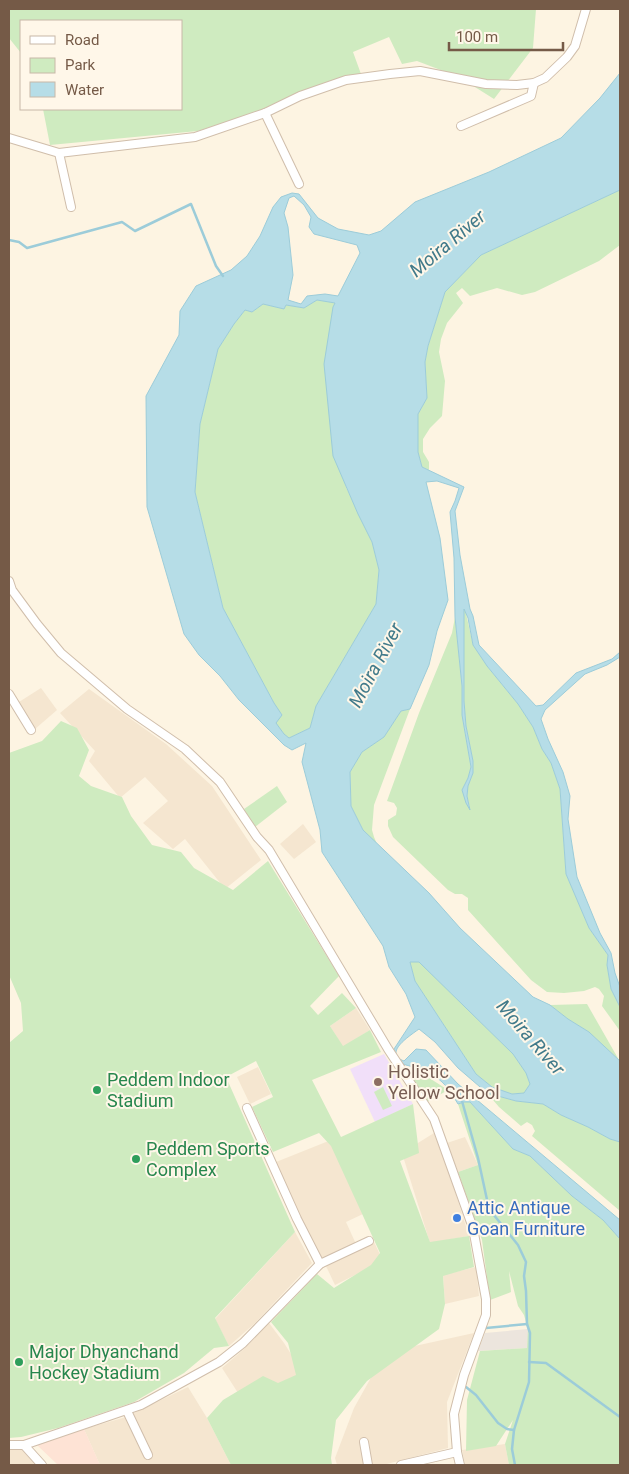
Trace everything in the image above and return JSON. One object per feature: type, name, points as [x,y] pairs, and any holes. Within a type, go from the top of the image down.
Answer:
[{"type":"street","points":[[9,138],[59,153],[195,137],[264,113],[300,96],[346,80],[420,70],[486,84],[517,85],[534,83],[545,78],[575,46],[586,9]]},
{"type":"street","points":[[461,126],[531,96],[534,83]]},
{"type":"street","points":[[264,113],[299,184]]},
{"type":"street","points":[[59,153],[71,207]]},
{"type":"street","points":[[9,581],[12,590],[61,652],[127,709],[185,749],[220,782],[257,837],[269,850],[388,1049],[434,1120],[473,1228],[486,1299],[486,1315],[464,1375],[454,1414],[460,1465]]},
{"type":"street","points":[[9,694],[31,730]]},
{"type":"street","points":[[247,1108],[297,1219],[320,1264]]},
{"type":"street","points":[[9,1445],[24,1445],[127,1411],[219,1362],[243,1344],[320,1264],[369,1241]]},
{"type":"street","points":[[127,1411],[148,1455]]},
{"type":"street","points":[[364,1442],[368,1465]]},
{"type":"street","points":[[24,1445],[42,1465]]},
{"type":"street","points":[[401,1465],[457,1452]]},
{"type":"shaded area","points":[[41,688],[57,710],[35,729],[19,702]]},
{"type":"shaded area","points":[[89,689],[166,744],[212,786],[261,860],[225,889],[185,839],[173,849],[143,823],[168,801],[145,777],[120,798],[89,761],[95,751],[60,713]]},
{"type":"shaded area","points":[[303,824],[316,842],[294,859],[280,844]]},
{"type":"shaded area","points":[[356,1008],[370,1030],[343,1047],[330,1026]]},
{"type":"shaded area","name":"Holistic Yellow School","points":[[384,1054],[413,1104],[375,1122],[350,1069]]},
{"type":"shaded area","points":[[258,1067],[271,1094],[250,1104],[237,1077]]},
{"type":"shaded area","points":[[434,1133],[469,1236],[430,1243],[402,1153]]},
{"type":"shaded area","points":[[465,1137],[478,1165],[458,1172],[447,1143]]},
{"type":"shaded area","points":[[331,1140],[363,1214],[346,1222],[356,1244],[321,1262],[276,1162]]},
{"type":"shaded area","points":[[295,1232],[312,1263],[254,1324],[229,1346],[215,1319]]},
{"type":"shaded area","points":[[374,1242],[383,1261],[335,1285],[326,1266]]},
{"type":"shaded area","points":[[476,1267],[479,1296],[445,1304],[443,1275]]},
{"type":"shaded area","points":[[269,1323],[314,1390],[258,1424],[222,1368]]},
{"type":"shaded area","points":[[528,1329],[528,1348],[478,1351],[485,1333]]},
{"type":"shaded area","points":[[474,1333],[447,1402],[448,1448],[383,1465],[337,1465],[335,1458],[354,1408],[387,1349],[401,1349]]},
{"type":"shaded area","points":[[188,1387],[207,1418],[231,1465],[100,1465],[84,1429],[126,1417]]},
{"type":"shaded area","points":[[84,1429],[100,1465],[58,1465],[36,1444]]},
{"type":"shaded area","points":[[505,1444],[509,1465],[465,1465],[462,1450]]},
{"type":"shaded area","points":[[9,1448],[22,1448],[37,1465],[9,1465]]},
{"type":"green space","points":[[9,9],[536,9],[533,48],[494,99],[459,77],[417,61],[402,64],[389,37],[353,52],[361,74],[304,91],[257,112],[198,131],[50,145],[43,110],[182,110],[182,20],[20,20],[20,52],[9,38]]},
{"type":"green space","points":[[620,190],[620,245],[599,261],[535,292],[522,295],[497,288],[470,296],[462,288],[456,293],[463,303],[447,323],[441,339],[439,352],[445,381],[442,416],[430,428],[423,439],[423,452],[429,462],[429,470],[422,467],[418,452],[418,414],[427,398],[425,362],[428,346],[445,292],[481,255]]},
{"type":"green space","points":[[317,300],[336,303],[346,487],[372,542],[379,570],[376,604],[316,706],[310,728],[289,738],[275,722],[282,715],[223,608],[195,492],[200,424],[218,349],[245,310],[252,312],[263,304],[284,309],[286,305],[304,308]]},
{"type":"green space","points":[[464,609],[473,645],[487,666],[518,704],[533,727],[542,749],[551,763],[560,789],[566,874],[589,928],[608,955],[607,965],[611,989],[620,1007],[620,1031],[602,1006],[604,996],[599,989],[595,987],[584,991],[547,992],[531,980],[468,910],[468,898],[448,890],[393,837],[388,826],[388,820],[396,815],[397,808],[394,803],[387,801],[419,713],[452,633],[455,617],[462,686],[462,715],[471,767],[462,790],[470,808],[467,796],[468,786],[473,773],[473,761],[466,726],[464,701]]},
{"type":"green space","points":[[410,709],[374,805],[372,830],[377,844],[363,830],[351,806],[350,772],[362,752],[384,737],[401,711]]},
{"type":"green space","points":[[61,721],[77,728],[89,750],[79,776],[91,786],[122,797],[131,816],[152,845],[181,852],[194,868],[233,890],[268,861],[339,976],[310,1006],[318,1015],[342,993],[356,1008],[330,1026],[343,1046],[370,1030],[381,1052],[312,1080],[341,1137],[413,1104],[419,1153],[400,1161],[430,1242],[469,1236],[474,1267],[443,1276],[445,1304],[439,1329],[367,1381],[336,1420],[331,1458],[332,1465],[231,1465],[207,1418],[223,1400],[263,1376],[278,1383],[296,1375],[288,1343],[271,1322],[317,1274],[334,1288],[371,1265],[380,1253],[331,1146],[319,1133],[273,1152],[252,1107],[273,1097],[256,1061],[226,1077],[295,1232],[215,1318],[229,1346],[214,1348],[184,1373],[134,1402],[58,1428],[9,1438],[9,1043],[23,1031],[21,1003],[9,975],[9,753],[42,741]]},
{"type":"green space","points":[[277,786],[287,802],[255,827],[244,809]]},
{"type":"green space","points":[[419,961],[513,1054],[526,1073],[530,1084],[524,1093],[512,1094],[492,1087],[476,1074],[415,981],[410,962]]},
{"type":"green space","points":[[587,1004],[619,1060],[589,1032],[550,1005]]},
{"type":"green space","points":[[405,1067],[423,1074],[448,1090],[427,1102]]},
{"type":"green space","points":[[383,1087],[392,1106],[383,1110],[374,1092]]},
{"type":"green space","points":[[487,1093],[516,1101],[543,1104],[561,1115],[620,1142],[620,1211],[532,1136],[535,1131],[532,1125],[527,1122],[521,1126],[499,1107]]},
{"type":"green space","points":[[470,1102],[513,1149],[530,1156],[572,1196],[603,1220],[620,1239],[620,1465],[509,1465],[505,1444],[513,1420],[496,1446],[466,1451],[467,1400],[480,1351],[527,1348],[528,1329],[524,1315],[518,1306],[509,1271],[511,1292],[490,1300],[482,1240],[458,1172],[478,1165],[458,1104]]},
{"type":"water","name":"Moira River","points":[[620,73],[620,190],[481,255],[445,292],[428,346],[425,362],[427,398],[418,414],[418,452],[422,467],[464,487],[455,511],[460,555],[479,645],[536,706],[543,705],[576,673],[612,659],[620,652],[620,657],[607,665],[585,674],[545,710],[541,719],[563,772],[570,796],[568,819],[577,877],[600,933],[611,953],[620,987],[620,1007],[611,989],[607,965],[608,955],[589,928],[566,874],[560,789],[551,763],[542,749],[533,727],[518,704],[487,666],[473,645],[468,618],[464,609],[464,701],[466,726],[473,761],[473,773],[468,786],[467,796],[470,810],[466,803],[462,790],[471,767],[462,715],[462,686],[455,617],[454,558],[450,512],[459,488],[437,481],[426,482],[440,538],[448,600],[437,631],[429,665],[410,709],[401,711],[384,737],[362,752],[350,772],[351,806],[363,830],[429,893],[460,928],[533,997],[550,1005],[589,1032],[620,1061],[620,1142],[561,1115],[543,1104],[516,1101],[487,1093],[458,1068],[435,1042],[419,1029],[400,1044],[396,1053],[398,1058],[404,1061],[416,1049],[426,1050],[458,1084],[620,1220],[620,1239],[603,1220],[572,1196],[530,1156],[513,1149],[470,1102],[458,1104],[449,1090],[434,1075],[405,1065],[393,1054],[394,1049],[415,1017],[406,994],[389,967],[383,946],[322,852],[320,830],[302,762],[306,743],[292,750],[284,745],[239,700],[220,676],[199,655],[184,634],[147,507],[146,396],[179,335],[180,311],[196,286],[231,270],[247,256],[260,236],[273,207],[281,197],[292,193],[299,194],[318,218],[338,229],[369,235],[381,231],[415,202],[489,172],[561,138],[600,98]],"holes":[[[294,196],[304,205],[311,217],[309,227],[314,234],[357,245],[360,253],[338,296],[325,294],[307,296],[301,304],[288,300],[293,275],[288,227],[284,213],[289,198]],[[317,300],[335,303],[324,364],[333,456],[372,542],[379,570],[376,604],[316,706],[310,728],[289,738],[276,723],[282,715],[223,608],[195,492],[200,424],[218,349],[245,310],[252,312],[263,304],[284,309],[286,305],[304,308]],[[410,962],[419,962],[513,1054],[526,1073],[530,1084],[524,1093],[512,1094],[492,1087],[476,1074],[415,981]]]},
{"type":"waterway","points":[[9,240],[19,242],[27,248],[122,222],[135,231],[191,204],[216,266],[223,276]]},
{"type":"waterway","points":[[462,1101],[478,1158],[489,1209],[518,1245],[526,1262],[524,1276],[527,1324],[530,1333],[529,1382],[514,1430],[512,1449],[515,1465]]},
{"type":"waterway","points":[[486,1328],[527,1324]]},
{"type":"waterway","points":[[529,1362],[546,1363],[620,1417]]},
{"type":"waterway","points":[[466,1387],[476,1395],[498,1423],[507,1429],[514,1430]]},
{"type":"place","name":"Holistic Yellow School","points":[[378,1082]]},
{"type":"place","name":"Peddem Indoor Stadium","points":[[97,1090]]},
{"type":"place","name":"Peddem Sports Complex","points":[[136,1159]]},
{"type":"place","name":"Attic Antique Goan Furniture","points":[[457,1218]]},
{"type":"place","name":"Major Dhyanchand Hockey Stadium","points":[[19,1362]]}]
